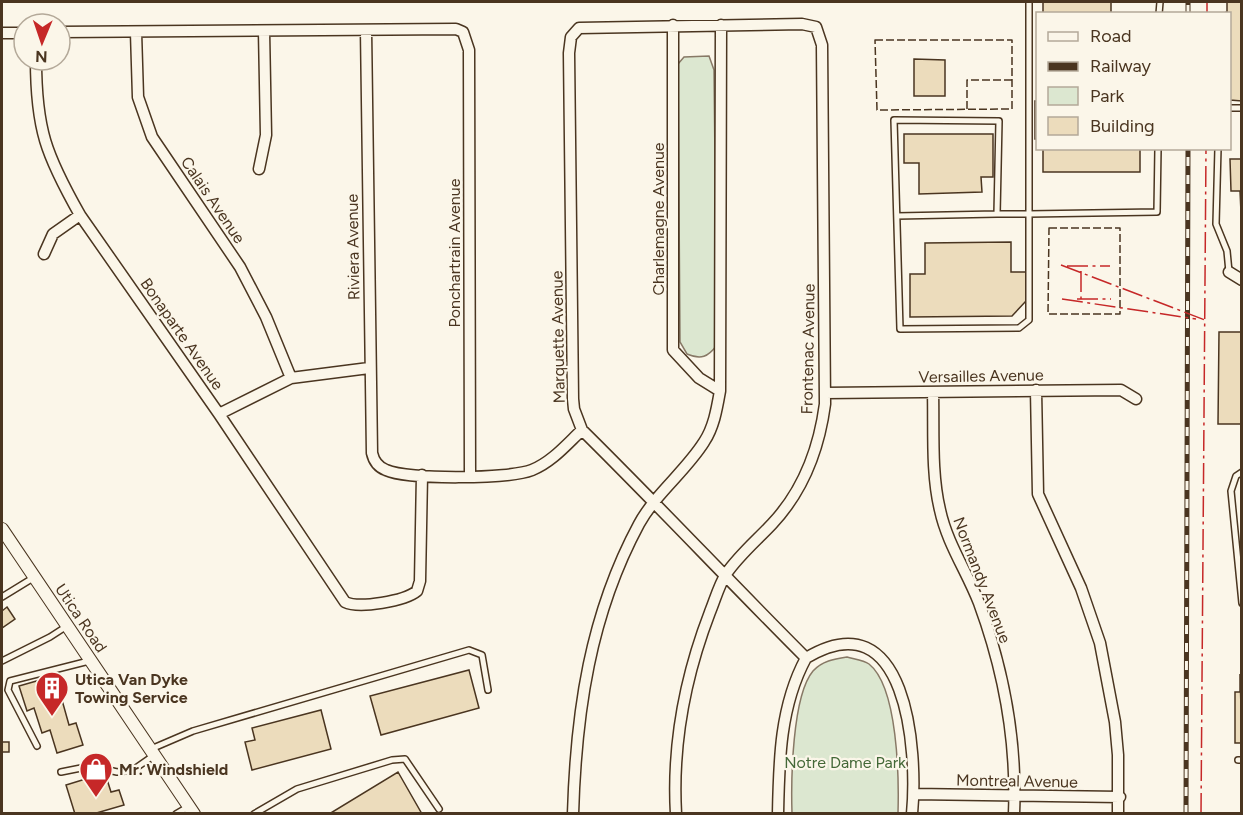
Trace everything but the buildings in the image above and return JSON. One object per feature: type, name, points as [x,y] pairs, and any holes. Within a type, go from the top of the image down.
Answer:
[{"type":"street","name":"Frontenac Avenue","points":[[676,813],[677,745],[685,693],[701,636],[724,576],[774,522],[798,489],[816,450],[822,427],[825,393],[822,45],[816,27],[802,24],[721,25]]},
{"type":"street","points":[[573,813],[576,734],[588,660],[615,575],[653,500],[704,442],[716,411],[720,391],[721,25],[673,25]]},
{"type":"street","name":"Marquette Avenue","points":[[673,25],[586,26],[574,31],[569,53],[574,409],[582,430],[806,658]]},
{"type":"street","name":"Charlemagne Avenue","points":[[673,25],[673,350],[699,378],[720,391]]},
{"type":"street","name":"Ponchartrain Avenue","points":[[366,30],[456,29],[463,32],[469,50],[470,476]]},
{"type":"street","points":[[72,32],[366,30]]},
{"type":"street","name":"Riviera Avenue","points":[[366,30],[372,453],[375,463],[394,472],[422,475]]},
{"type":"street","points":[[259,170],[266,135],[264,31]]},
{"type":"street","name":"Calais Avenue","points":[[136,32],[138,97],[152,137],[240,267],[266,317],[291,378]]},
{"type":"street","name":"Bonaparte Avenue","points":[[37,72],[41,133],[60,180],[80,215],[219,414],[340,597],[351,605],[407,597],[417,591],[420,581],[422,475]]},
{"type":"street","points":[[44,254],[53,234],[80,215]]},
{"type":"street","points":[[1228,272],[1242,280]]},
{"type":"street","points":[[219,414],[291,378],[369,368]]},
{"type":"street","points":[[1036,390],[1038,494],[1082,588],[1100,643],[1114,711],[1120,797],[1118,813]]},
{"type":"street","name":"Versailles Avenue","points":[[825,393],[1121,390],[1136,399]]},
{"type":"street","name":"Normandy Avenue","points":[[933,392],[940,510],[978,600],[1002,677],[1009,715],[1015,796],[1014,813]]},
{"type":"street","points":[[422,475],[508,475],[533,470],[554,456],[582,430]]},
{"type":"street","name":"Utica Road","points":[[2,529],[192,810]]},
{"type":"street","points":[[778,813],[784,723],[789,698],[806,658],[828,646],[846,644],[871,650],[887,663],[897,680],[912,749],[914,794],[912,813]]},
{"type":"street","name":"Montreal Avenue","points":[[914,794],[1120,797]]},
{"type":"lane","points":[[997,213],[999,121],[894,120],[900,329],[1019,328],[1029,320],[1029,2]]},
{"type":"lane","points":[[897,216],[1157,212],[1158,150]]},
{"type":"lane","points":[[1218,150],[1216,224],[1227,251],[1228,272]]},
{"type":"lane","points":[[1242,472],[1236,476],[1231,491],[1242,603]]},
{"type":"lane","points":[[2,597],[34,578]]},
{"type":"lane","points":[[2,661],[67,626]]},
{"type":"lane","points":[[62,772],[91,766],[117,772],[133,770],[153,752],[193,731],[469,650],[482,655],[488,690]]},
{"type":"lane","points":[[37,746],[8,690],[10,681],[91,661]]},
{"type":"lane","points":[[254,813],[297,789],[392,760],[405,759],[439,809]]},
{"type":"lane","points":[[176,813],[192,810]]},
{"type":"green space","points":[[709,56],[714,70],[717,345],[707,355],[696,357],[687,354],[680,342],[678,64],[684,57]]},
{"type":"green space","name":"Notre Dame Park","points":[[847,657],[869,664],[879,676],[886,692],[895,734],[898,813],[792,813],[794,739],[806,683],[813,671],[820,665]]},
{"type":"railway","points":[[1188,2],[1188,12]]},
{"type":"railway","points":[[1186,814],[1188,150]]},
{"type":"fence","points":[[875,40],[1012,40],[1012,109],[877,110],[875,40]]},
{"type":"fence","points":[[967,109],[967,80],[1012,80]]},
{"type":"fence","points":[[1049,228],[1120,228],[1120,314],[1048,314],[1049,228]]},
{"type":"power","points":[[1207,2],[1207,12]]},
{"type":"power","points":[[1201,814],[1206,150]]},
{"type":"power","points":[[1061,265],[1205,320]]},
{"type":"power","points":[[1067,266],[1110,266]]},
{"type":"power","points":[[1081,271],[1081,299]]},
{"type":"power","points":[[1062,299],[1196,319]]},
{"type":"power","points":[[1077,299],[1111,299]]},
{"type":"place","name":"Utica Van Dyke Towing Service","points":[[52,717]]},
{"type":"place","name":"Mr. Windshield","points":[[96,798]]}]
